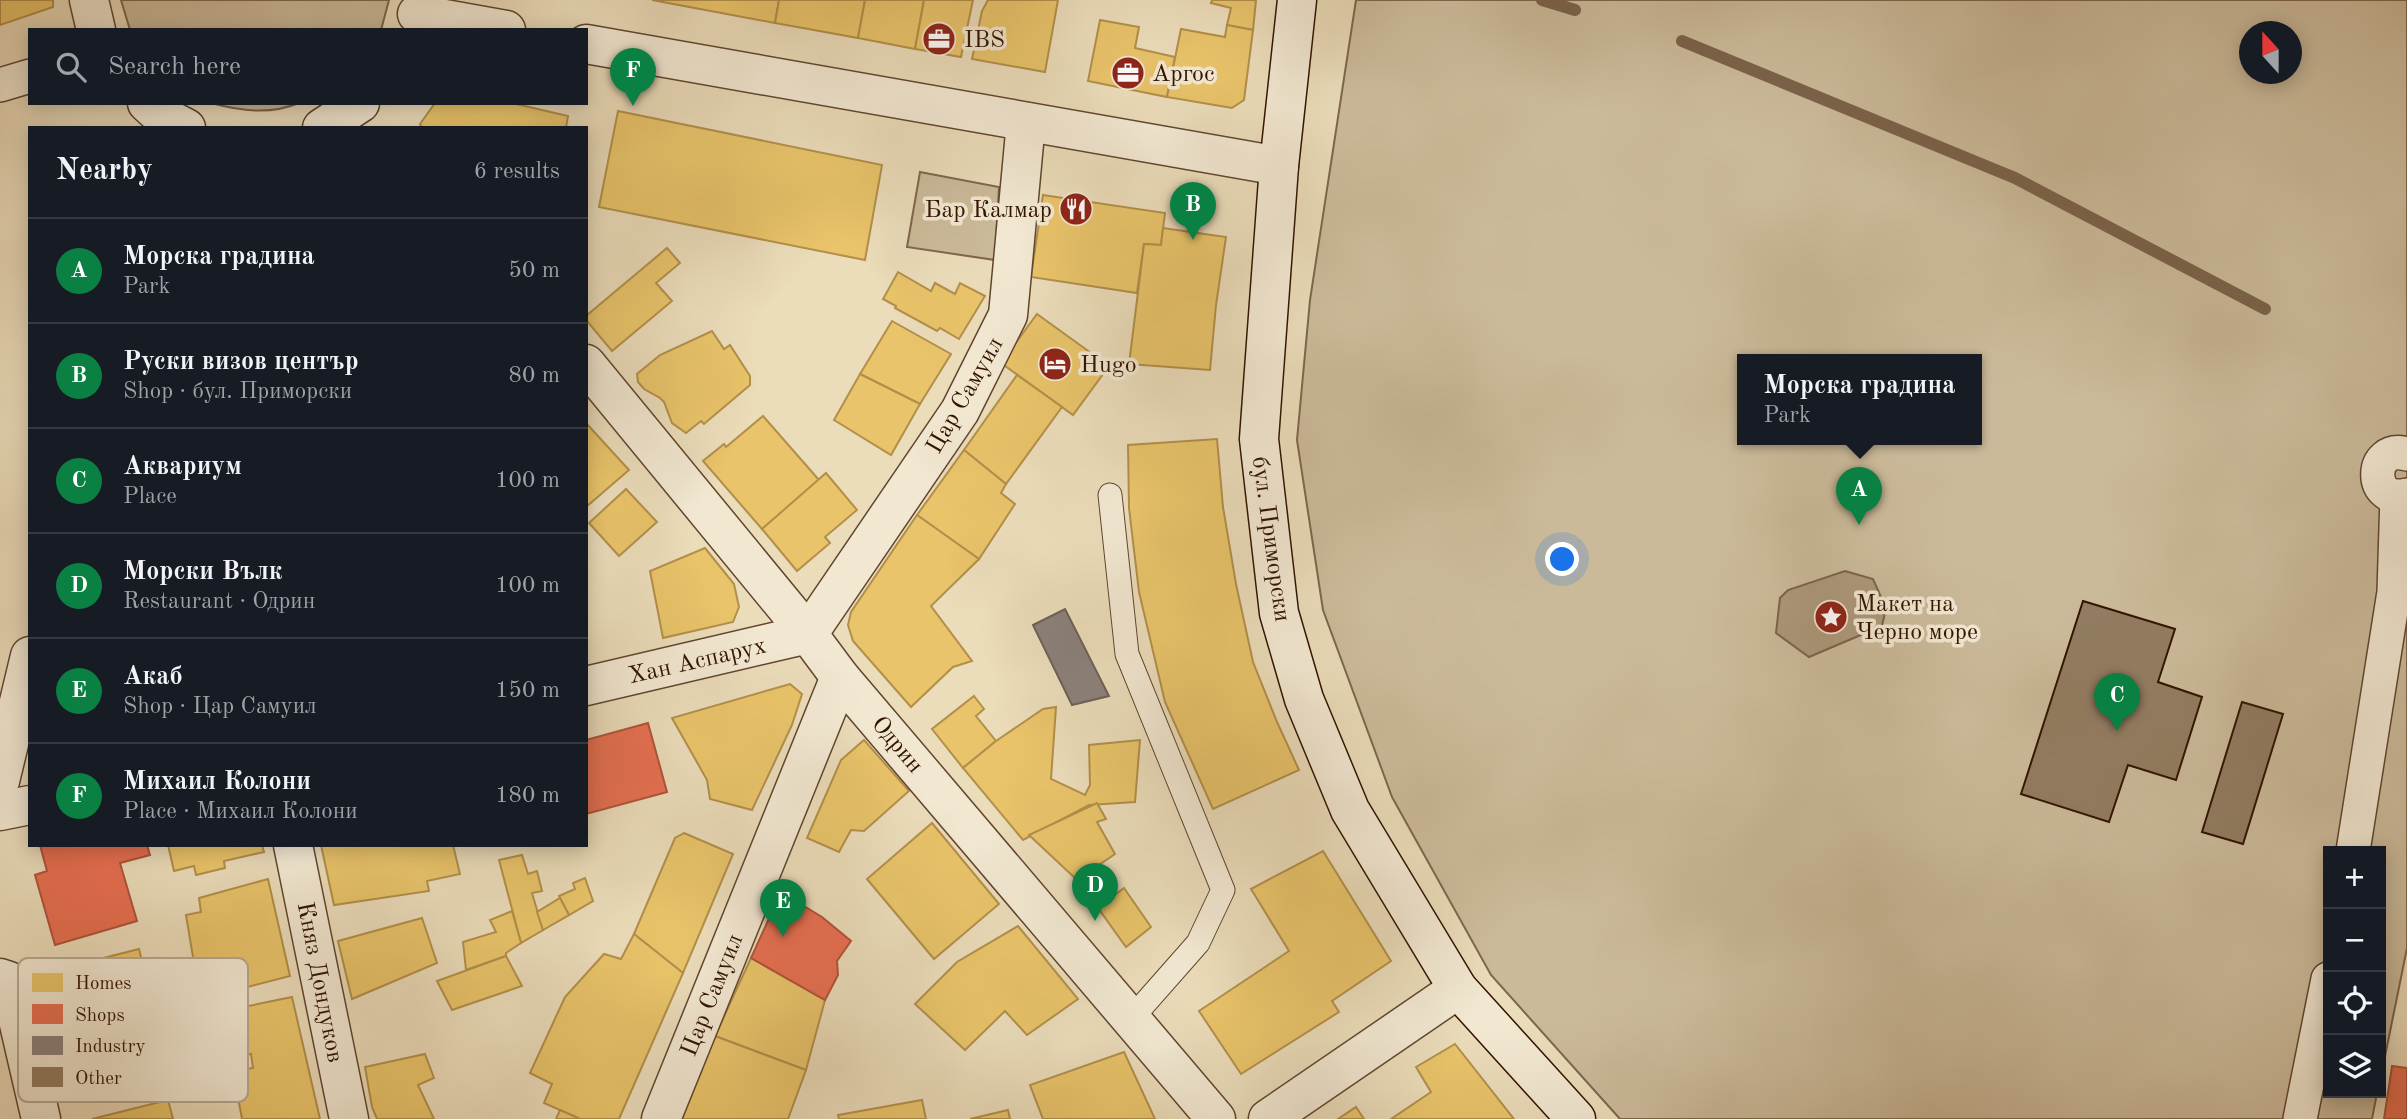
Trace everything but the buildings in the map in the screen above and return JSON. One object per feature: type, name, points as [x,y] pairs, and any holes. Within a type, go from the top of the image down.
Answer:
[{"type":"street","points":[[89,0],[96,28]]},
{"type":"street","name":"бул. Приморски","points":[[1297,0],[1279,166],[1259,439],[1279,613],[1304,699],[1350,810],[1458,989],[1576,1119]]},
{"type":"street","points":[[415,14],[495,28]]},
{"type":"street","points":[[588,44],[1279,166]]},
{"type":"street","points":[[0,85],[28,77]]},
{"type":"street","points":[[325,126],[357,105]]},
{"type":"street","name":"Цар Самуил","points":[[808,634],[960,411],[1008,315],[1026,121]]},
{"type":"street","name":"Одрин","points":[[588,366],[808,634],[840,677],[1216,1119]]},
{"type":"street","points":[[2354,846],[2394,592],[2402,496],[2387,494],[2381,488],[2377,474],[2378,467],[2388,455],[2406,444]]},
{"type":"street","name":"Хан Аспарух","points":[[588,685],[808,634]]},
{"type":"street","points":[[0,781],[28,664]]},
{"type":"street","name":"Цар Самуил","points":[[661,1119],[840,677]]},
{"type":"street","points":[[0,811],[28,805]]},
{"type":"street","name":"Княз Дондуков","points":[[293,847],[349,1119]]},
{"type":"street","points":[[0,978],[9,981],[18,1020]]},
{"type":"street","points":[[1268,1119],[1458,989]]},
{"type":"street","points":[[2300,1119],[2323,1004]]},
{"type":"lane","points":[[1110,495],[1127,654],[1223,890],[1198,943],[1131,1020]]},
{"type":"shaded area","points":[[121,0],[389,0],[382,28],[129,28]]},
{"type":"shaded area","points":[[1356,0],[2407,0],[2407,948],[2386,1051],[2386,846],[2323,846],[2323,1098],[2376,1098],[2372,1119],[1620,1119],[1491,975],[1392,797],[1323,610],[1297,440],[1310,300]]},
{"type":"shaded area","points":[[220,105],[294,105],[266,110]]},
{"type":"shaded area","points":[[920,172],[999,187],[995,260],[907,247]]},
{"type":"shaded area","name":"Макет на Черно море","points":[[1845,571],[1873,579],[1886,608],[1882,626],[1809,657],[1776,633],[1780,598],[1788,590]]},
{"type":"waterway","points":[[1542,0],[1575,10]]},
{"type":"waterway","points":[[1682,41],[2015,178],[2265,309]]},
{"type":"place","name":"IBS","points":[[939,39]]},
{"type":"place","name":"Аргос","points":[[1128,73]]},
{"type":"place","name":"Михаил Колони","points":[[633,106]]},
{"type":"place","name":"Бар Калмар","points":[[1076,209]]},
{"type":"place","name":"Руски визов център","points":[[1193,240]]},
{"type":"place","name":"Hugo","points":[[1055,364]]},
{"type":"place","name":"Морска градина","points":[[1859,525]]},
{"type":"place","name":"Макет на Черно море","points":[[1831,617]]},
{"type":"place","name":"Аквариум","points":[[2117,731]]},
{"type":"place","name":"Морски Вълк","points":[[1095,921]]},
{"type":"place","name":"Акаб","points":[[783,937]]}]
